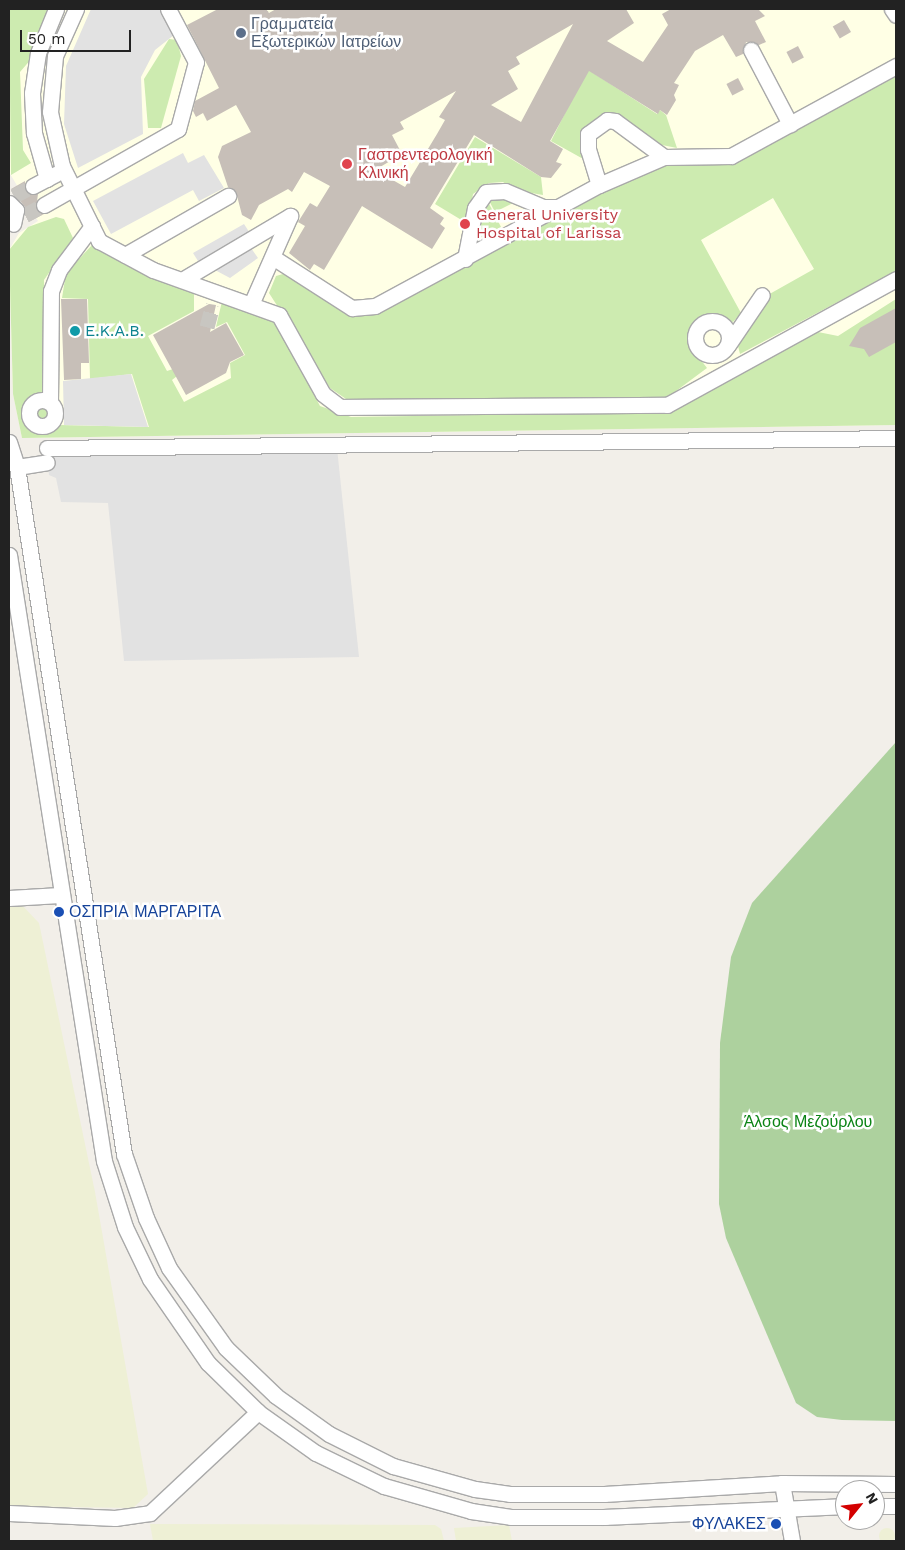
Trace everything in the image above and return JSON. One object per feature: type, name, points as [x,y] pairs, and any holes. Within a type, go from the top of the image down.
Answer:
[{"type":"street","points":[[47,179],[34,134],[32,93],[38,53],[56,9]]},
{"type":"street","points":[[76,9],[55,56],[49,93],[52,130],[64,170],[99,241],[125,256],[182,280],[214,298],[252,302],[279,315],[323,394],[340,407],[655,407],[677,401],[896,279]]},
{"type":"street","points":[[44,205],[72,187],[178,129],[196,62],[168,9]]},
{"type":"street","points":[[892,9],[896,15]]},
{"type":"street","points":[[750,50],[790,124]]},
{"type":"street","points":[[274,258],[352,308],[363,309],[466,260],[599,185],[664,157],[732,156],[896,66]]},
{"type":"street","points":[[599,185],[588,150],[588,134],[607,120],[615,121],[664,157]]},
{"type":"street","points":[[33,186],[64,170]]},
{"type":"street","points":[[466,260],[475,208],[486,192],[505,191],[544,207],[562,206]]},
{"type":"street","points":[[125,256],[228,196]]},
{"type":"street","points":[[11,200],[16,210],[16,222]]},
{"type":"street","points":[[182,280],[290,216],[274,258],[252,302]]},
{"type":"street","points":[[50,402],[51,291],[59,270],[92,226]]},
{"type":"street","points":[[722,377],[729,340],[762,295]]},
{"type":"street","points":[[17,467],[47,455],[896,438]]},
{"type":"street","points":[[9,442],[17,467],[124,1154],[155,1240],[203,1321],[249,1372],[299,1414],[355,1448],[427,1477],[510,1494],[604,1494],[782,1483],[896,1484]]},
{"type":"street","points":[[9,556],[60,895],[104,1161],[125,1227],[150,1279],[186,1337],[258,1412],[343,1468],[384,1486],[471,1511],[511,1517],[605,1517],[786,1506],[835,1506]]},
{"type":"street","points":[[9,898],[60,895]]},
{"type":"street","points":[[9,1513],[115,1518],[150,1513],[258,1412]]},
{"type":"street","points":[[782,1483],[792,1541]]},
{"type":"shaded area","name":"General University Hospital of Larissa","points":[[9,9],[896,9],[896,425],[22,438],[13,394],[9,250],[19,233],[38,221],[9,172]]},
{"type":"shaded area","points":[[91,9],[166,9],[179,31],[155,50],[141,77],[143,134],[78,168],[64,124],[66,66]]},
{"type":"shaded area","points":[[183,153],[188,163],[204,155],[224,188],[199,201],[193,190],[111,234],[93,201]]},
{"type":"shaded area","points":[[244,224],[257,244],[251,248],[258,258],[230,278],[198,261],[193,253]]},
{"type":"shaded area","points":[[131,374],[148,427],[64,425],[63,381]]},
{"type":"shaded area","points":[[337,448],[359,657],[124,661],[108,503],[61,502],[56,478],[49,475],[47,456]]},
{"type":"shaded area","points":[[19,902],[39,923],[95,1192],[148,1494],[133,1508],[9,1506],[9,903]]},
{"type":"shaded area","points":[[150,1524],[435,1525],[441,1529],[444,1541],[153,1541]]},
{"type":"shaded area","points":[[509,1525],[512,1541],[456,1541],[454,1528]]},
{"type":"shaded area","points":[[887,1528],[893,1530],[893,1542],[887,1544],[881,1542],[879,1536],[881,1530]]},
{"type":"green space","points":[[9,9],[49,9],[32,58],[20,72],[23,150],[31,163],[11,175]]},
{"type":"green space","points":[[169,39],[177,40],[181,56],[161,128],[148,128],[144,79]]},
{"type":"green space","points":[[587,69],[657,114],[660,110],[666,115],[677,148],[662,145],[605,117],[585,160],[551,141]]},
{"type":"green space","points":[[896,70],[896,271],[740,354],[738,346],[766,296],[814,269],[773,198],[701,240],[741,313],[733,322],[714,317],[692,325],[691,347],[707,368],[668,397],[349,401],[330,388],[269,293],[276,276],[283,274],[352,312],[372,314],[650,158],[721,154]]},
{"type":"green space","points":[[475,137],[541,177],[543,195],[514,190],[503,182],[489,183],[473,194],[468,224],[435,204]]},
{"type":"green space","points":[[484,191],[521,199],[495,212]]},
{"type":"green space","points":[[483,192],[501,227],[474,241]]},
{"type":"green space","points":[[56,217],[64,219],[73,238],[44,280],[46,392],[27,401],[23,411],[34,431],[46,432],[59,425],[149,427],[132,374],[90,379],[88,299],[62,298],[66,273],[93,244],[194,290],[194,311],[148,336],[167,371],[173,369],[177,376],[172,380],[184,402],[231,378],[230,363],[245,355],[227,322],[216,327],[223,297],[275,321],[320,406],[351,417],[667,412],[818,332],[838,336],[896,299],[896,425],[22,438],[13,394],[9,250],[28,227]]},
{"type":"green space","points":[[42,403],[49,406],[52,413],[49,420],[42,423],[35,420],[32,413],[35,406]]},
{"type":"green space","name":"Άλσος Μεζούρλου","points":[[896,742],[896,1421],[842,1420],[817,1417],[796,1403],[726,1238],[719,1204],[720,1043],[731,957],[752,903]]},
{"type":"building","points":[[218,9],[266,9],[269,13],[276,9],[626,9],[634,23],[607,41],[643,62],[668,25],[662,14],[671,9],[758,9],[765,16],[755,21],[766,42],[759,45],[746,42],[743,54],[736,57],[723,35],[695,51],[674,83],[679,85],[674,95],[676,100],[667,115],[660,110],[658,114],[589,71],[550,141],[563,149],[556,162],[562,164],[551,178],[541,177],[474,135],[430,208],[444,218],[440,224],[445,228],[432,249],[362,206],[324,270],[314,264],[310,270],[289,253],[305,226],[298,222],[310,203],[317,207],[330,186],[304,172],[292,192],[288,189],[259,205],[251,220],[242,215],[236,192],[228,187],[218,157],[222,146],[251,132],[236,105],[207,121],[203,113],[196,117],[193,111],[195,101],[219,88],[187,25]],"holes":[[[573,24],[521,122],[491,105],[518,89],[508,71],[520,64],[516,57]],[[456,91],[439,117],[445,120],[405,187],[375,170],[402,154],[392,135],[404,129],[400,122]]]},
{"type":"building","points":[[844,20],[851,32],[840,39],[833,26]]},
{"type":"building","points":[[798,46],[804,58],[792,63],[786,52]]},
{"type":"building","points":[[738,78],[744,90],[732,95],[726,84]]},
{"type":"building","points":[[25,181],[25,191],[38,194],[36,209],[44,214],[29,222],[25,207],[11,189]]},
{"type":"building","name":"E.K.A.B.","points":[[61,299],[87,299],[89,363],[81,363],[81,379],[64,380]]},
{"type":"building","points":[[209,304],[216,305],[210,332],[226,323],[244,355],[230,362],[226,373],[186,395],[153,335]]},
{"type":"building","points":[[896,308],[896,342],[869,357],[864,349],[849,346],[860,328]]},
{"type":"tunnel","points":[[14,196],[33,186]]},
{"type":"tunnel","points":[[25,215],[44,205]]},
{"type":"tunnel","points":[[207,327],[213,305]]},
{"type":"place","name":"Γραμματεία Εξωτερικών Ιατρείων","points":[[241,33]]},
{"type":"place","name":"Γαστρεντερολογική Κλινική","points":[[347,164]]},
{"type":"place","name":"General University Hospital of Larissa","points":[[465,224]]},
{"type":"place","name":"E.K.A.B.","points":[[75,331]]},
{"type":"place","name":"ΟΣΠΡΙΑ ΜΑΡΓΑΡΙΤΑ","points":[[59,912]]},
{"type":"place","name":"ΦΥΛΑΚΕΣ","points":[[776,1524]]}]
